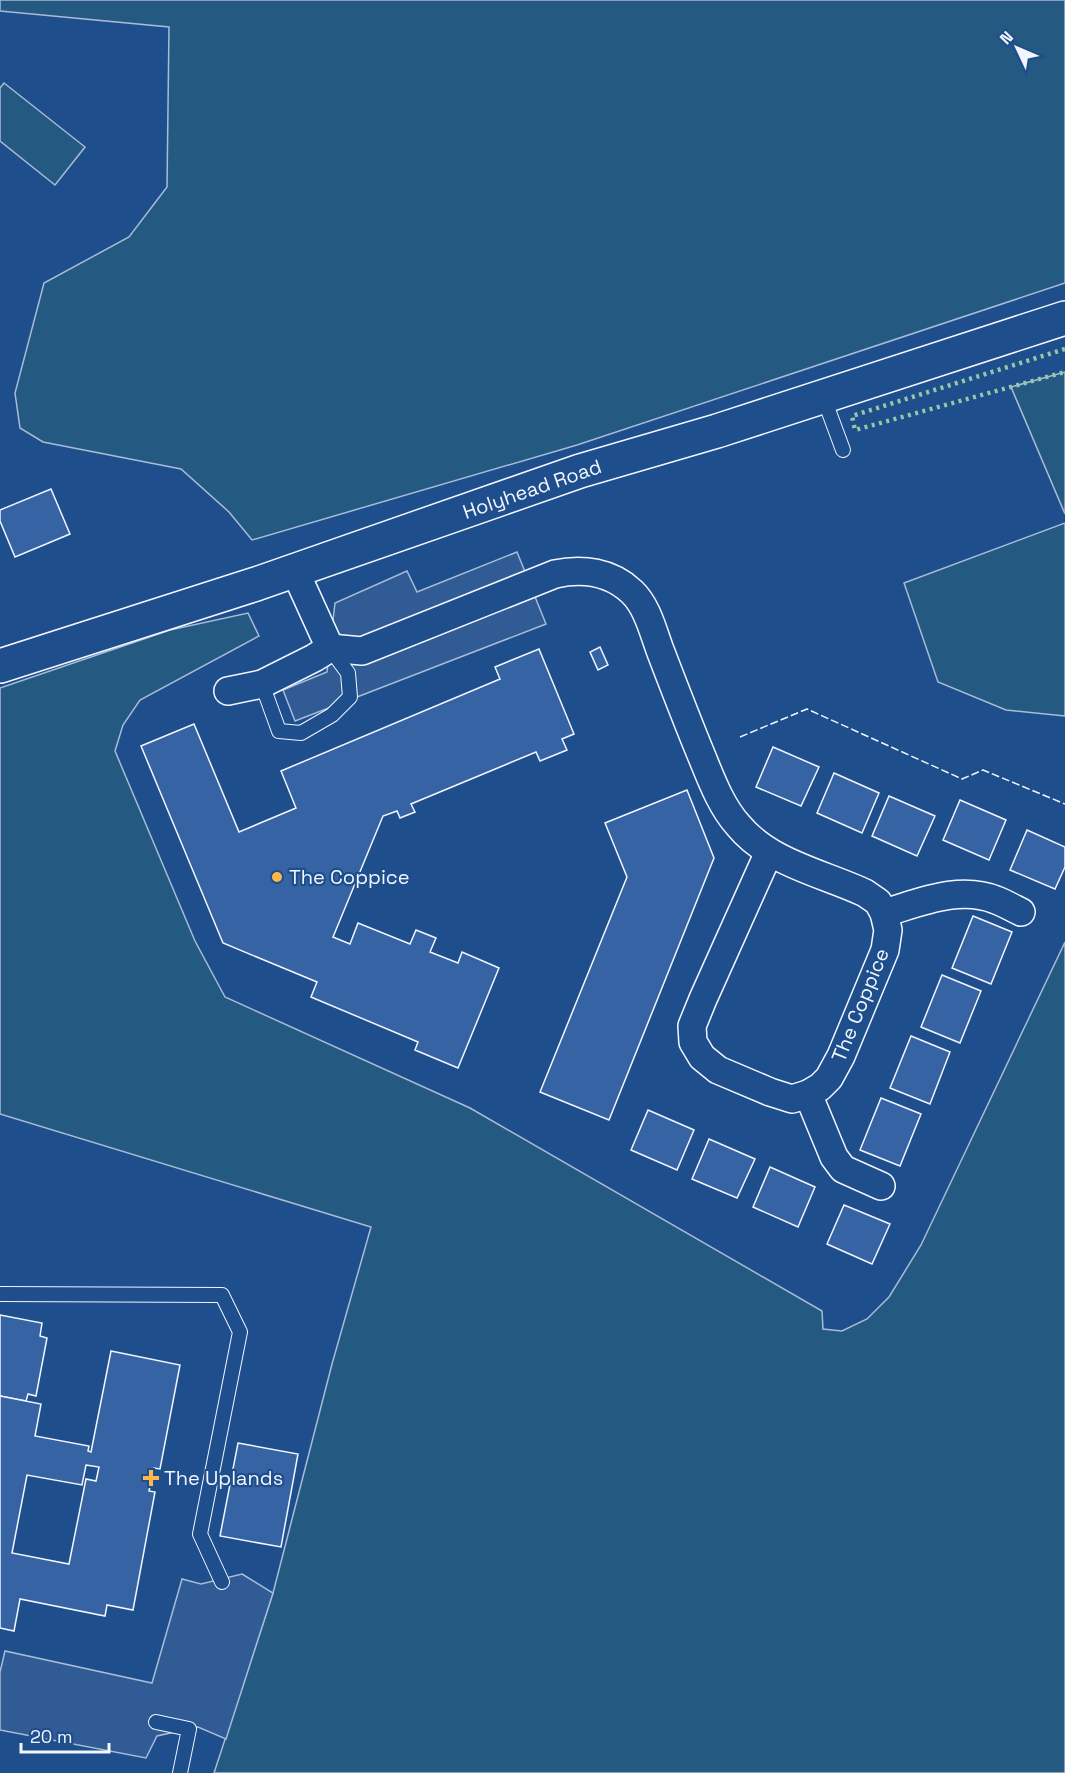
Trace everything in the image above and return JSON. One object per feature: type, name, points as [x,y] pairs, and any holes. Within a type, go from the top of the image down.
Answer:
[{"type":"main road","name":"Holyhead Road","points":[[0,666],[295,571],[580,471],[717,431],[1065,318]]},
{"type":"street","points":[[228,691],[262,684],[330,648],[362,651],[555,573],[572,570],[588,571],[618,582],[633,594],[646,614],[678,699],[718,794],[736,823],[749,838],[769,852],[865,893],[878,902],[884,913],[951,895],[973,894],[994,899],[1021,912]]},
{"type":"street","points":[[295,571],[330,648]]},
{"type":"street","points":[[769,852],[692,1026],[693,1042],[702,1057],[717,1070],[792,1099],[807,1094],[834,1157],[843,1169],[881,1186]]},
{"type":"street","name":"The Coppice","points":[[807,1094],[820,1087],[829,1078],[857,1019],[885,950],[888,930],[884,913]]},
{"type":"lane","points":[[823,396],[843,450]]},
{"type":"lane","points":[[262,684],[279,731],[301,733],[332,715],[350,697],[348,673],[330,648]]},
{"type":"lane","points":[[0,1294],[222,1295],[240,1332],[200,1534],[222,1582]]},
{"type":"lane","points":[[156,1722],[189,1729],[180,1773]]},
{"type":"shaded area","points":[[0,0],[1065,0],[1065,283],[577,445],[252,540],[229,512],[181,469],[43,442],[20,428],[15,393],[44,283],[129,237],[167,187],[169,27],[0,11]]},
{"type":"shaded area","points":[[4,83],[85,147],[55,185],[0,141],[0,88]]},
{"type":"shaded area","points":[[1065,372],[1065,514],[1011,387]]},
{"type":"shaded area","points":[[1065,523],[1065,716],[1006,710],[938,682],[904,583]]},
{"type":"shaded area","points":[[517,552],[546,624],[295,721],[283,690],[327,672],[335,603],[407,571],[417,592]]},
{"type":"shaded area","points":[[248,613],[259,636],[140,700],[123,725],[115,751],[195,941],[225,997],[470,1108],[822,1311],[823,1329],[842,1331],[867,1319],[889,1297],[921,1245],[1065,942],[1065,1773],[214,1773],[273,1593],[332,1364],[371,1227],[0,1114],[0,688],[170,630]]},
{"type":"shaded area","points":[[242,1574],[273,1593],[226,1739],[198,1727],[157,1736],[146,1758],[0,1730],[0,1672],[5,1651],[152,1683],[182,1579],[201,1584]]},
{"type":"building","points":[[51,489],[70,534],[15,557],[0,521],[0,510]]},
{"type":"building","points":[[600,647],[608,665],[598,670],[590,652]]},
{"type":"building","name":"The Coppice","points":[[539,649],[574,734],[562,739],[567,750],[540,761],[536,752],[411,804],[415,812],[400,818],[397,811],[383,816],[333,937],[350,944],[358,923],[410,944],[416,930],[436,938],[430,952],[458,963],[462,952],[499,968],[458,1068],[415,1050],[418,1042],[311,997],[317,982],[223,943],[141,746],[194,724],[239,832],[296,808],[281,771],[500,679],[495,667]]},
{"type":"building","points":[[773,747],[819,767],[801,806],[756,787]]},
{"type":"building","points":[[834,773],[879,793],[862,833],[817,813]]},
{"type":"building","points":[[687,790],[714,858],[609,1120],[540,1092],[627,877],[605,823]]},
{"type":"building","points":[[889,796],[935,816],[917,856],[872,836]]},
{"type":"building","points":[[960,800],[1006,820],[989,860],[943,840]]},
{"type":"building","points":[[1027,830],[1065,847],[1065,867],[1055,889],[1010,870]]},
{"type":"building","points":[[973,916],[1012,932],[991,984],[952,968]]},
{"type":"building","points":[[942,975],[981,991],[960,1043],[921,1027]]},
{"type":"building","points":[[911,1036],[950,1052],[930,1104],[890,1088]]},
{"type":"building","points":[[881,1098],[921,1114],[900,1166],[860,1150]]},
{"type":"building","points":[[648,1110],[694,1130],[677,1170],[631,1150]]},
{"type":"building","points":[[709,1139],[755,1159],[737,1198],[692,1179]]},
{"type":"building","points":[[770,1167],[815,1187],[798,1227],[753,1207]]},
{"type":"building","points":[[844,1205],[890,1224],[872,1264],[827,1244]]},
{"type":"building","points":[[0,1315],[42,1323],[40,1336],[47,1338],[36,1396],[28,1394],[26,1401],[0,1396]]},
{"type":"building","points":[[111,1351],[180,1365],[160,1469],[154,1468],[149,1491],[155,1492],[133,1610],[107,1605],[105,1616],[20,1599],[14,1631],[0,1628],[0,1396],[41,1404],[35,1436],[89,1446],[88,1451],[91,1452]],"holes":[[[86,1465],[99,1467],[96,1481],[86,1479],[69,1564],[12,1553],[27,1475],[82,1485]]]},
{"type":"building","points":[[238,1443],[298,1454],[281,1547],[220,1536]]},
{"type":"hedge","points":[[1065,349],[852,416],[855,430],[1065,372]]},
{"type":"fence","points":[[740,737],[807,709],[962,779],[983,770],[1065,804]]},
{"type":"place","name":"The Coppice","points":[[277,877]]},
{"type":"place","name":"The Uplands","points":[[151,1478]]}]
